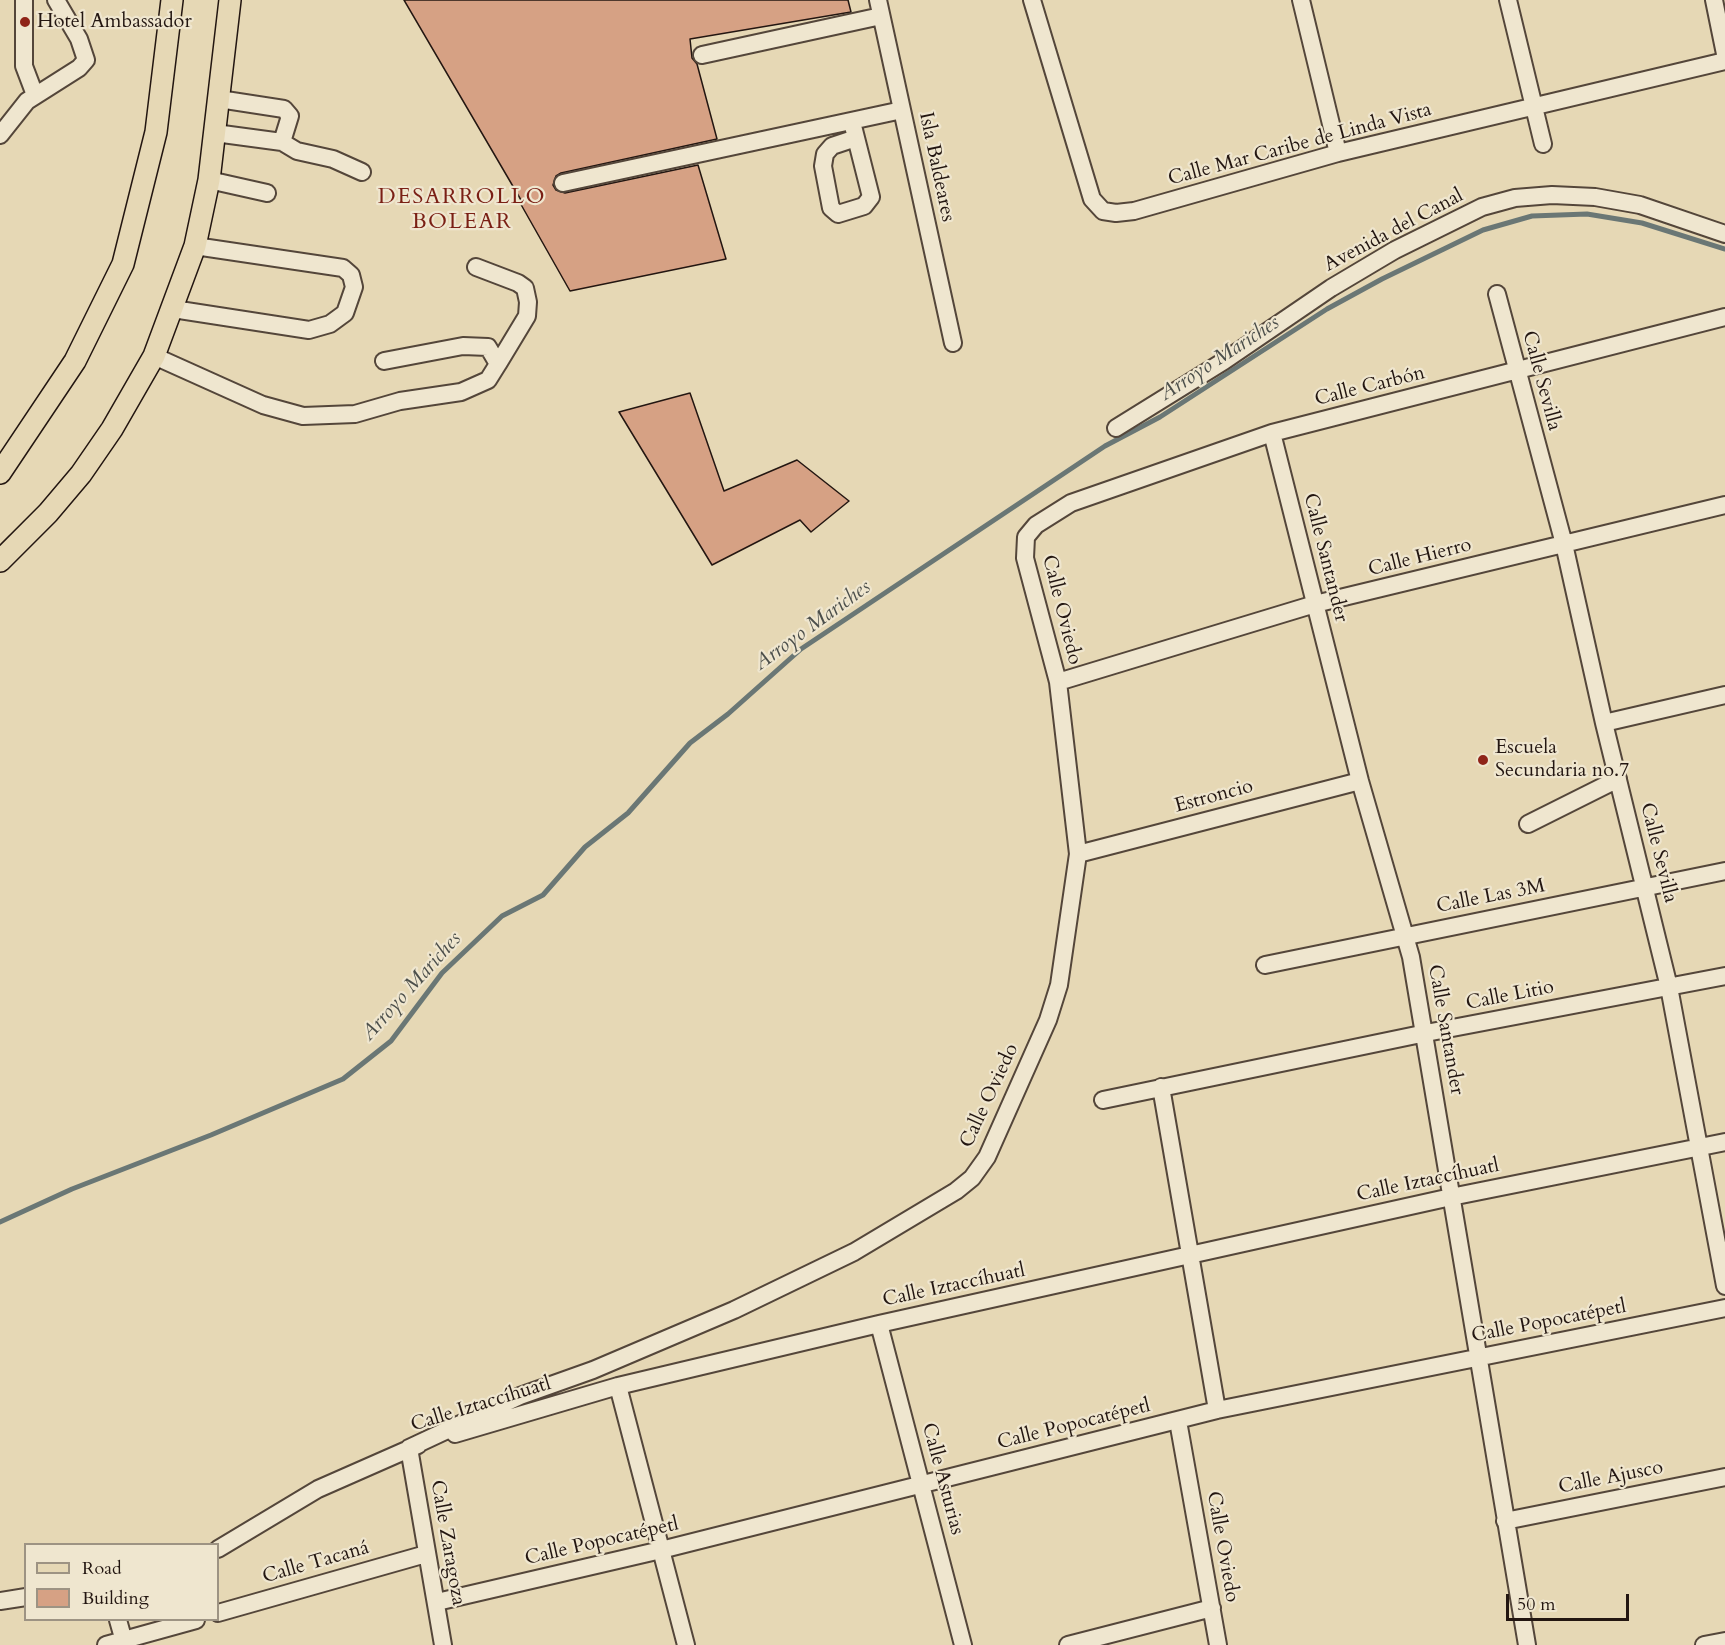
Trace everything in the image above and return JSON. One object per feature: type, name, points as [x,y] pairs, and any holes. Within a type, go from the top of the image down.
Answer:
[{"type":"main road","points":[[0,473],[75,361],[123,264],[156,132],[172,0]]},
{"type":"main road","points":[[0,561],[48,513],[81,474],[112,429],[154,356],[195,246],[209,180],[230,0]]},
{"type":"street","points":[[24,0],[24,66],[35,95]]},
{"type":"street","points":[[0,135],[27,101],[79,68],[86,60],[79,39],[56,0]]},
{"type":"street","name":"Calle Mar Caribe de Linda Vista","points":[[1032,0],[1092,200],[1103,211],[1116,213],[1134,210],[1338,153],[1533,109],[1725,61]]},
{"type":"street","points":[[1301,0],[1338,153]]},
{"type":"street","points":[[1508,0],[1543,144]]},
{"type":"street","points":[[1714,0],[1725,54]]},
{"type":"street","points":[[702,55],[879,8]]},
{"type":"street","name":"Isla Baldeares","points":[[879,8],[953,343]]},
{"type":"street","points":[[219,99],[284,109],[290,116],[282,142]]},
{"type":"street","points":[[563,183],[902,110]]},
{"type":"street","points":[[852,122],[856,138]]},
{"type":"street","points":[[215,133],[282,142],[297,151],[333,159],[362,172]]},
{"type":"street","points":[[209,180],[267,193]]},
{"type":"street","name":"Avenida del Canal","points":[[1116,428],[1224,361],[1331,288],[1395,250],[1482,207],[1525,197],[1552,195],[1595,197],[1640,205],[1725,234]]},
{"type":"street","points":[[173,309],[309,330],[330,324],[345,313],[354,287],[351,275],[343,268],[195,246]]},
{"type":"street","points":[[154,356],[263,405],[303,416],[355,414],[400,401],[461,392],[488,380],[527,316],[528,302],[525,288],[518,283],[476,267]]},
{"type":"street","name":"Calle Sevilla","points":[[1497,294],[1564,544],[1604,723],[1669,987],[1725,1286]]},
{"type":"street","name":"Calle Carbón","points":[[1036,525],[1071,503],[1272,433],[1725,317]]},
{"type":"street","points":[[384,361],[463,346],[488,347],[498,364]]},
{"type":"street","name":"Calle Santander","points":[[1272,433],[1360,781],[1406,935],[1426,1034],[1450,1197],[1527,1645]]},
{"type":"street","name":"Calle Hierro","points":[[1058,682],[1315,604],[1725,505]]},
{"type":"street","name":"Calle Oviedo","points":[[409,1448],[510,1400],[593,1370],[783,1287],[854,1252],[915,1217],[972,1178],[987,1157],[1048,1020],[1059,984],[1078,854],[1058,682],[1025,558],[1026,537],[1036,525]]},
{"type":"street","points":[[1604,723],[1725,695]]},
{"type":"street","points":[[1528,824],[1618,779]]},
{"type":"street","name":"Estroncio","points":[[1078,854],[1360,781]]},
{"type":"street","name":"Calle Las 3M","points":[[1265,964],[1725,871]]},
{"type":"street","name":"Calle Litio","points":[[1102,1100],[1725,976]]},
{"type":"street","points":[[1161,1087],[1217,1410]]},
{"type":"street","name":"Calle Iztaccíhuatl","points":[[219,1548],[318,1489],[409,1448],[618,1386],[879,1324],[1450,1197],[1725,1142]]},
{"type":"street","name":"Calle Popocatépetl","points":[[437,1602],[661,1550],[1217,1410],[1725,1308]]},
{"type":"street","name":"Calle Asturias","points":[[879,1324],[963,1645]]},
{"type":"street","points":[[618,1386],[686,1645]]},
{"type":"street","name":"Calle Oviedo","points":[[1178,1421],[1218,1645]]},
{"type":"street","name":"Calle Zaragoza","points":[[409,1448],[443,1645]]},
{"type":"street","name":"Calle Ajusco","points":[[1505,1521],[1725,1477]]},
{"type":"street","name":"Calle Tacaná","points":[[219,1613],[426,1554]]},
{"type":"street","points":[[0,1601],[24,1597]]},
{"type":"street","points":[[1068,1645],[1212,1608]]},
{"type":"street","points":[[118,1621],[124,1643]]},
{"type":"street","points":[[106,1645],[124,1643],[193,1621]]},
{"type":"street","points":[[1704,1645],[1725,1641]]},
{"type":"building","points":[[404,0],[848,0],[851,12],[690,39],[692,58],[697,64],[717,139],[561,173],[556,176],[553,185],[556,190],[565,193],[698,165],[726,259],[570,291],[519,201],[521,200]]},
{"type":"building","points":[[690,393],[724,491],[797,460],[849,501],[811,532],[800,520],[712,565],[619,412]]},
{"type":"waterway","name":"Arroyo Mariches","points":[[0,1222],[72,1189],[211,1135],[343,1079],[391,1041],[442,973],[502,916],[543,895],[585,847],[628,813],[690,743],[728,714],[801,649],[1105,446],[1160,417],[1327,309],[1382,279],[1483,230],[1532,216],[1587,214],[1642,223],[1725,249]]},
{"type":"place","name":"Hotel Ambassador","points":[[25,22]]},
{"type":"place","name":"Escuela Secundaria no.7","points":[[1483,760]]},
{"type":"district","name":"DESARROLLO BOLEAR","points":[[462,210]]}]
